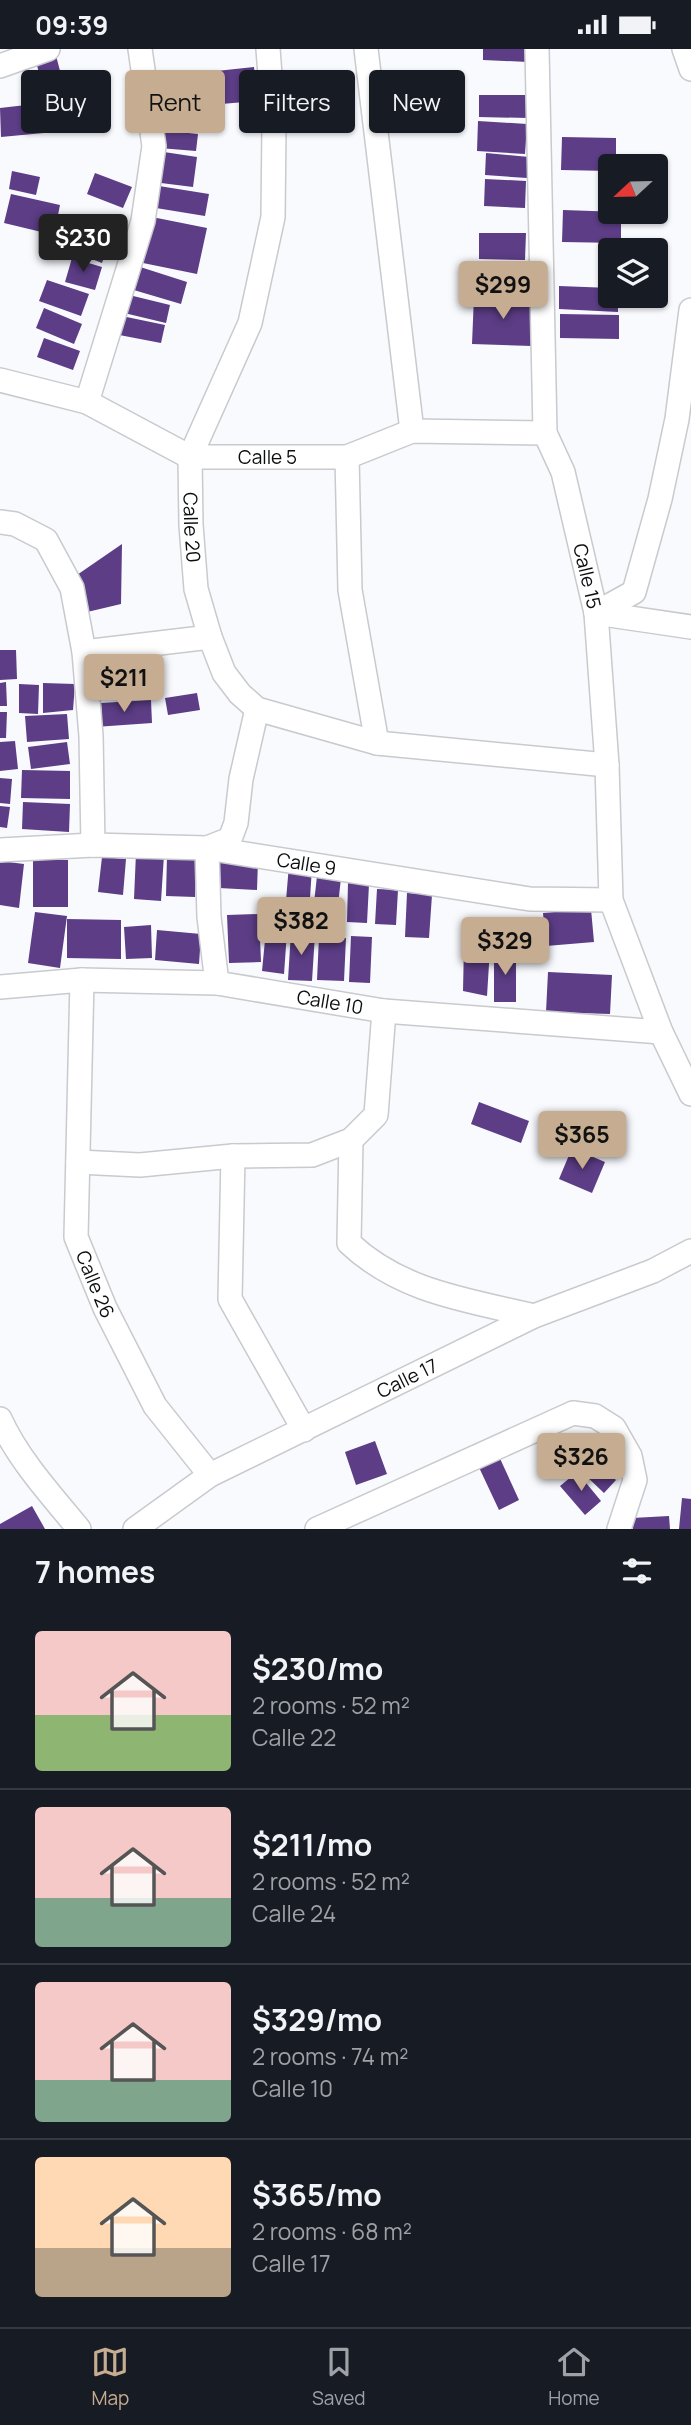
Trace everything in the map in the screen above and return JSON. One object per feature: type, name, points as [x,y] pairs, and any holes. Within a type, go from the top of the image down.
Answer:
[{"type":"street","points":[[0,66],[48,49]]},
{"type":"street","name":"Calle 20","points":[[257,709],[240,694],[224,673],[196,589],[190,457],[250,323],[273,217],[274,126],[268,49]]},
{"type":"street","points":[[366,49],[412,431]]},
{"type":"street","name":"Calle 15","points":[[537,49],[545,433],[563,472],[596,613],[607,765],[611,899],[661,1032],[691,1094]]},
{"type":"street","points":[[684,49],[691,69]]},
{"type":"street","points":[[87,402],[145,209],[155,146],[145,50]]},
{"type":"street","points":[[596,613],[634,592],[660,499],[674,432],[691,310]]},
{"type":"street","name":"Calle 5","points":[[0,380],[87,402],[190,457],[347,457],[412,431],[545,433]]},
{"type":"street","points":[[347,457],[350,590],[377,743]]},
{"type":"street","points":[[0,522],[15,524],[46,540],[72,589],[84,652],[92,736],[93,845]]},
{"type":"street","points":[[596,613],[691,627]]},
{"type":"street","points":[[84,652],[210,637]]},
{"type":"street","points":[[218,983],[209,917],[207,848],[230,839],[236,823],[240,779],[257,709],[377,743],[607,765]]},
{"type":"street","name":"Calle 9","points":[[0,850],[93,845],[207,848],[530,899],[611,899]]},
{"type":"street","name":"Calle 10","points":[[0,987],[82,980],[218,983],[384,1011],[661,1032]]},
{"type":"street","name":"Calle 26","points":[[82,980],[76,1237],[105,1308],[155,1406],[210,1475]]},
{"type":"street","points":[[78,1162],[140,1165],[233,1156],[312,1155],[351,1140],[376,1115],[384,1011]]},
{"type":"street","points":[[351,1140],[349,1243],[368,1262],[419,1288],[534,1315]]},
{"type":"street","points":[[233,1156],[230,1299],[304,1430]]},
{"type":"street","name":"Calle 17","points":[[135,1529],[210,1475],[534,1315],[653,1271],[691,1251]]},
{"type":"street","points":[[317,1529],[573,1413],[595,1416],[614,1428],[630,1456],[635,1480],[619,1529]]},
{"type":"street","points":[[0,1419],[6,1432],[46,1489],[79,1529]]},
{"type":"building","points":[[483,49],[529,49],[528,62],[483,60]]},
{"type":"building","points":[[55,52],[60,70],[38,70],[35,58]]},
{"type":"building","points":[[254,67],[254,70],[239,70],[239,103],[225,104],[225,70]]},
{"type":"building","points":[[479,95],[528,95],[528,118],[479,117]]},
{"type":"building","points":[[21,106],[21,133],[44,133],[1,137],[0,108]]},
{"type":"building","points":[[478,121],[527,124],[525,154],[477,151]]},
{"type":"building","points":[[160,133],[198,134],[196,151],[159,148]]},
{"type":"building","points":[[562,137],[616,138],[616,154],[598,154],[598,171],[561,170]]},
{"type":"building","points":[[164,152],[197,157],[193,187],[161,183]]},
{"type":"building","points":[[486,153],[529,157],[527,178],[485,175]]},
{"type":"building","points":[[12,171],[40,177],[36,195],[9,189]]},
{"type":"building","points":[[95,173],[132,187],[123,208],[87,194]]},
{"type":"building","points":[[485,179],[526,181],[525,208],[484,206]]},
{"type":"building","points":[[159,186],[209,194],[205,216],[156,208]]},
{"type":"building","points":[[11,194],[60,205],[54,235],[4,223]]},
{"type":"building","points":[[563,210],[598,211],[598,224],[621,224],[621,238],[598,238],[598,243],[562,242]]},
{"type":"building","points":[[152,217],[207,228],[197,274],[143,263]]},
{"type":"building","points":[[81,232],[109,242],[102,263],[74,252]]},
{"type":"building","points":[[479,233],[526,233],[525,260],[479,259]]},
{"type":"building","points":[[72,258],[102,267],[95,290],[65,282]]},
{"type":"building","points":[[471,264],[530,266],[529,292],[470,290]]},
{"type":"building","points":[[134,265],[187,282],[181,304],[127,288]]},
{"type":"building","points":[[47,280],[89,294],[81,316],[39,301]]},
{"type":"building","points":[[559,286],[598,288],[598,308],[618,308],[618,312],[559,309]]},
{"type":"building","points":[[125,294],[170,305],[166,323],[120,312]]},
{"type":"building","points":[[474,296],[533,298],[532,346],[472,344]]},
{"type":"building","points":[[44,308],[82,324],[74,344],[36,328]]},
{"type":"building","points":[[560,314],[619,315],[619,339],[560,338]]},
{"type":"building","points":[[117,315],[165,325],[161,343],[114,334]]},
{"type":"building","points":[[44,338],[80,351],[73,370],[37,357]]},
{"type":"building","points":[[122,544],[121,604],[83,613],[74,577]]},
{"type":"building","points":[[0,650],[16,650],[17,679],[0,680]]},
{"type":"building","points":[[149,669],[151,696],[100,698],[99,671]]},
{"type":"building","points":[[6,682],[7,706],[0,706],[0,683]]},
{"type":"building","points":[[43,683],[75,684],[73,710],[43,713]]},
{"type":"building","points":[[19,684],[39,685],[38,714],[19,713]]},
{"type":"building","points":[[197,693],[200,710],[168,715],[165,698]]},
{"type":"building","points":[[151,700],[152,723],[95,727],[94,714],[102,713],[101,703]]},
{"type":"building","points":[[0,712],[7,712],[6,738],[0,738]]},
{"type":"building","points":[[67,714],[69,739],[27,742],[25,716]]},
{"type":"building","points":[[15,741],[18,769],[0,771],[0,742]]},
{"type":"building","points":[[67,742],[70,764],[31,769],[28,747]]},
{"type":"building","points":[[22,770],[70,771],[70,799],[21,798]]},
{"type":"building","points":[[0,778],[12,779],[10,804],[0,803]]},
{"type":"building","points":[[23,802],[70,804],[69,832],[22,829]]},
{"type":"building","points":[[0,806],[10,807],[7,828],[0,827]]},
{"type":"building","points":[[136,853],[164,855],[161,901],[134,899]]},
{"type":"building","points":[[167,856],[196,857],[195,897],[166,896]]},
{"type":"building","points":[[102,857],[126,859],[123,895],[98,892]]},
{"type":"building","points":[[33,859],[68,860],[68,907],[33,907]]},
{"type":"building","points":[[220,859],[258,860],[257,890],[219,888]]},
{"type":"building","points":[[0,861],[24,864],[19,908],[0,905]]},
{"type":"building","points":[[289,865],[312,867],[309,914],[285,912]]},
{"type":"building","points":[[317,876],[341,878],[336,923],[312,921]]},
{"type":"building","points":[[348,883],[369,884],[367,923],[347,922]]},
{"type":"building","points":[[377,889],[398,890],[396,925],[375,924]]},
{"type":"building","points":[[407,893],[432,895],[429,938],[405,937]]},
{"type":"building","points":[[591,909],[594,942],[546,946],[543,913]]},
{"type":"building","points":[[35,912],[67,916],[60,968],[28,963]]},
{"type":"building","points":[[259,914],[261,962],[229,963],[227,915]]},
{"type":"building","points":[[67,919],[121,920],[121,959],[67,958]]},
{"type":"building","points":[[151,925],[152,958],[126,959],[124,927]]},
{"type":"building","points":[[157,930],[201,934],[199,964],[155,960]]},
{"type":"building","points":[[266,930],[287,932],[284,974],[262,971]]},
{"type":"building","points":[[291,932],[315,934],[312,981],[288,980]]},
{"type":"building","points":[[351,936],[372,937],[370,983],[349,982]]},
{"type":"building","points":[[319,937],[346,938],[344,981],[317,980]]},
{"type":"building","points":[[464,945],[490,948],[487,996],[463,991]]},
{"type":"building","points":[[494,953],[516,953],[516,1002],[494,1002]]},
{"type":"building","points":[[548,972],[612,975],[610,1014],[546,1012]]},
{"type":"building","points":[[479,1102],[529,1121],[521,1143],[471,1124]]},
{"type":"building","points":[[572,1148],[605,1162],[592,1193],[559,1179]]},
{"type":"building","points":[[375,1441],[387,1474],[356,1485],[345,1452]]},
{"type":"building","points":[[497,1452],[519,1500],[499,1510],[476,1461]]},
{"type":"building","points":[[595,1460],[616,1480],[604,1493],[583,1473]]},
{"type":"building","points":[[577,1472],[601,1501],[585,1515],[560,1486]]},
{"type":"building","points":[[682,1498],[691,1499],[691,1529],[679,1529]]},
{"type":"building","points":[[32,1506],[45,1529],[0,1529],[0,1524]]},
{"type":"building","points":[[669,1516],[670,1529],[633,1529],[632,1518]]}]
